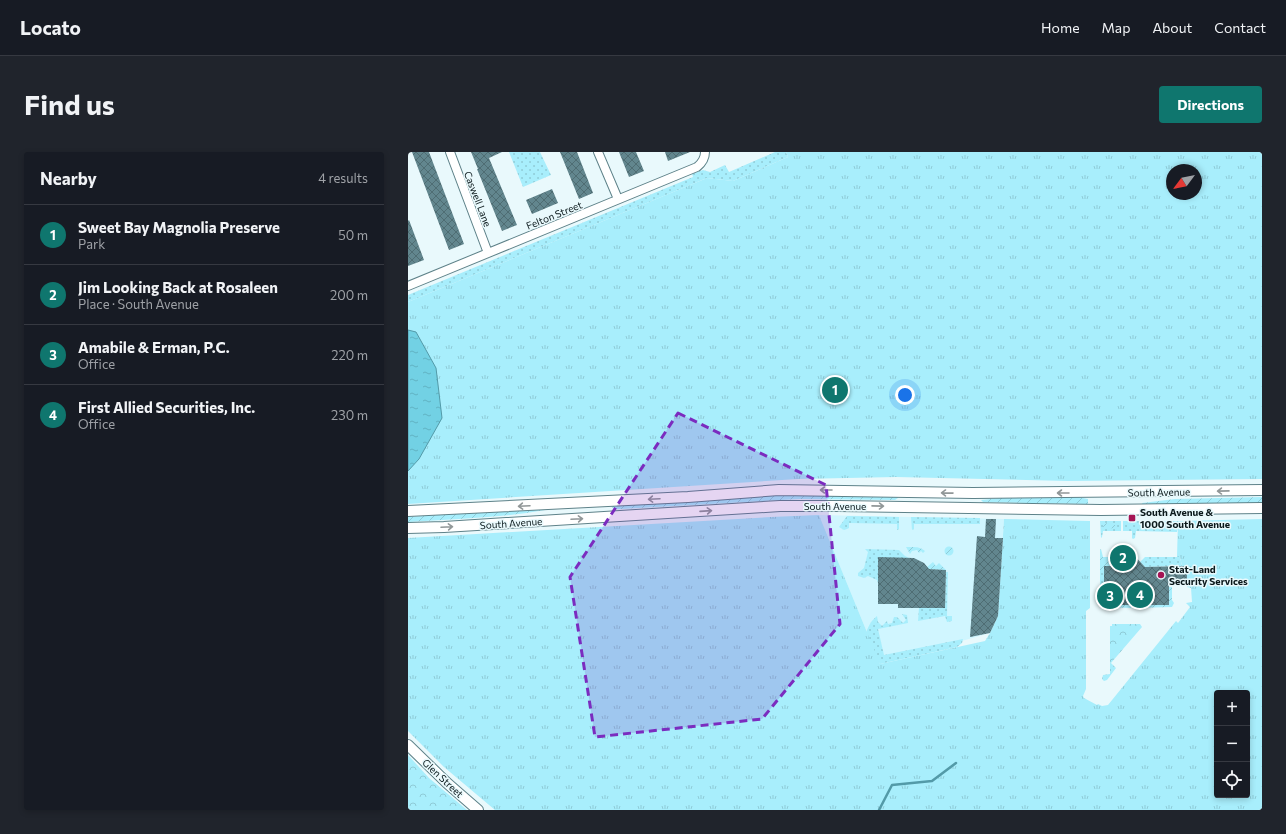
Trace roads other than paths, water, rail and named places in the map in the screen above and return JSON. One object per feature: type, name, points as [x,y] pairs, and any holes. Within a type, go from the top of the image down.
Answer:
[{"type":"street","name":"Caswell Lane","points":[[450,152],[488,253]]},
{"type":"street","points":[[598,152],[618,199]]},
{"type":"street","name":"Felton Street","points":[[408,286],[697,167],[702,164],[705,155]]},
{"type":"street","name":"South Avenue","points":[[408,511],[688,497],[779,490],[973,493],[1262,490]]},
{"type":"street","name":"South Avenue","points":[[408,528],[444,528],[526,521],[780,506],[1097,510],[1262,508]]},
{"type":"street","name":"Glen Street","points":[[408,744],[447,783],[478,810]]},
{"type":"water","points":[[408,330],[416,332],[436,368],[442,418],[419,459],[408,471]]},
{"type":"waterway","points":[[879,810],[892,785],[932,781],[956,763]]},
{"type":"place","name":"Sweet Bay Magnolia Preserve","points":[[835,390]]},
{"type":"place","name":"South Avenue & 1000 South Avenue","points":[[1132,518]]},
{"type":"place","name":"Jim Looking Back at Rosaleen","points":[[1123,558]]},
{"type":"place","name":"Stat-Land Security Services","points":[[1161,575]]},
{"type":"place","name":"First Allied Securities, Inc.","points":[[1140,595]]},
{"type":"place","name":"Amabile & Erman, P.C.","points":[[1110,596]]}]
